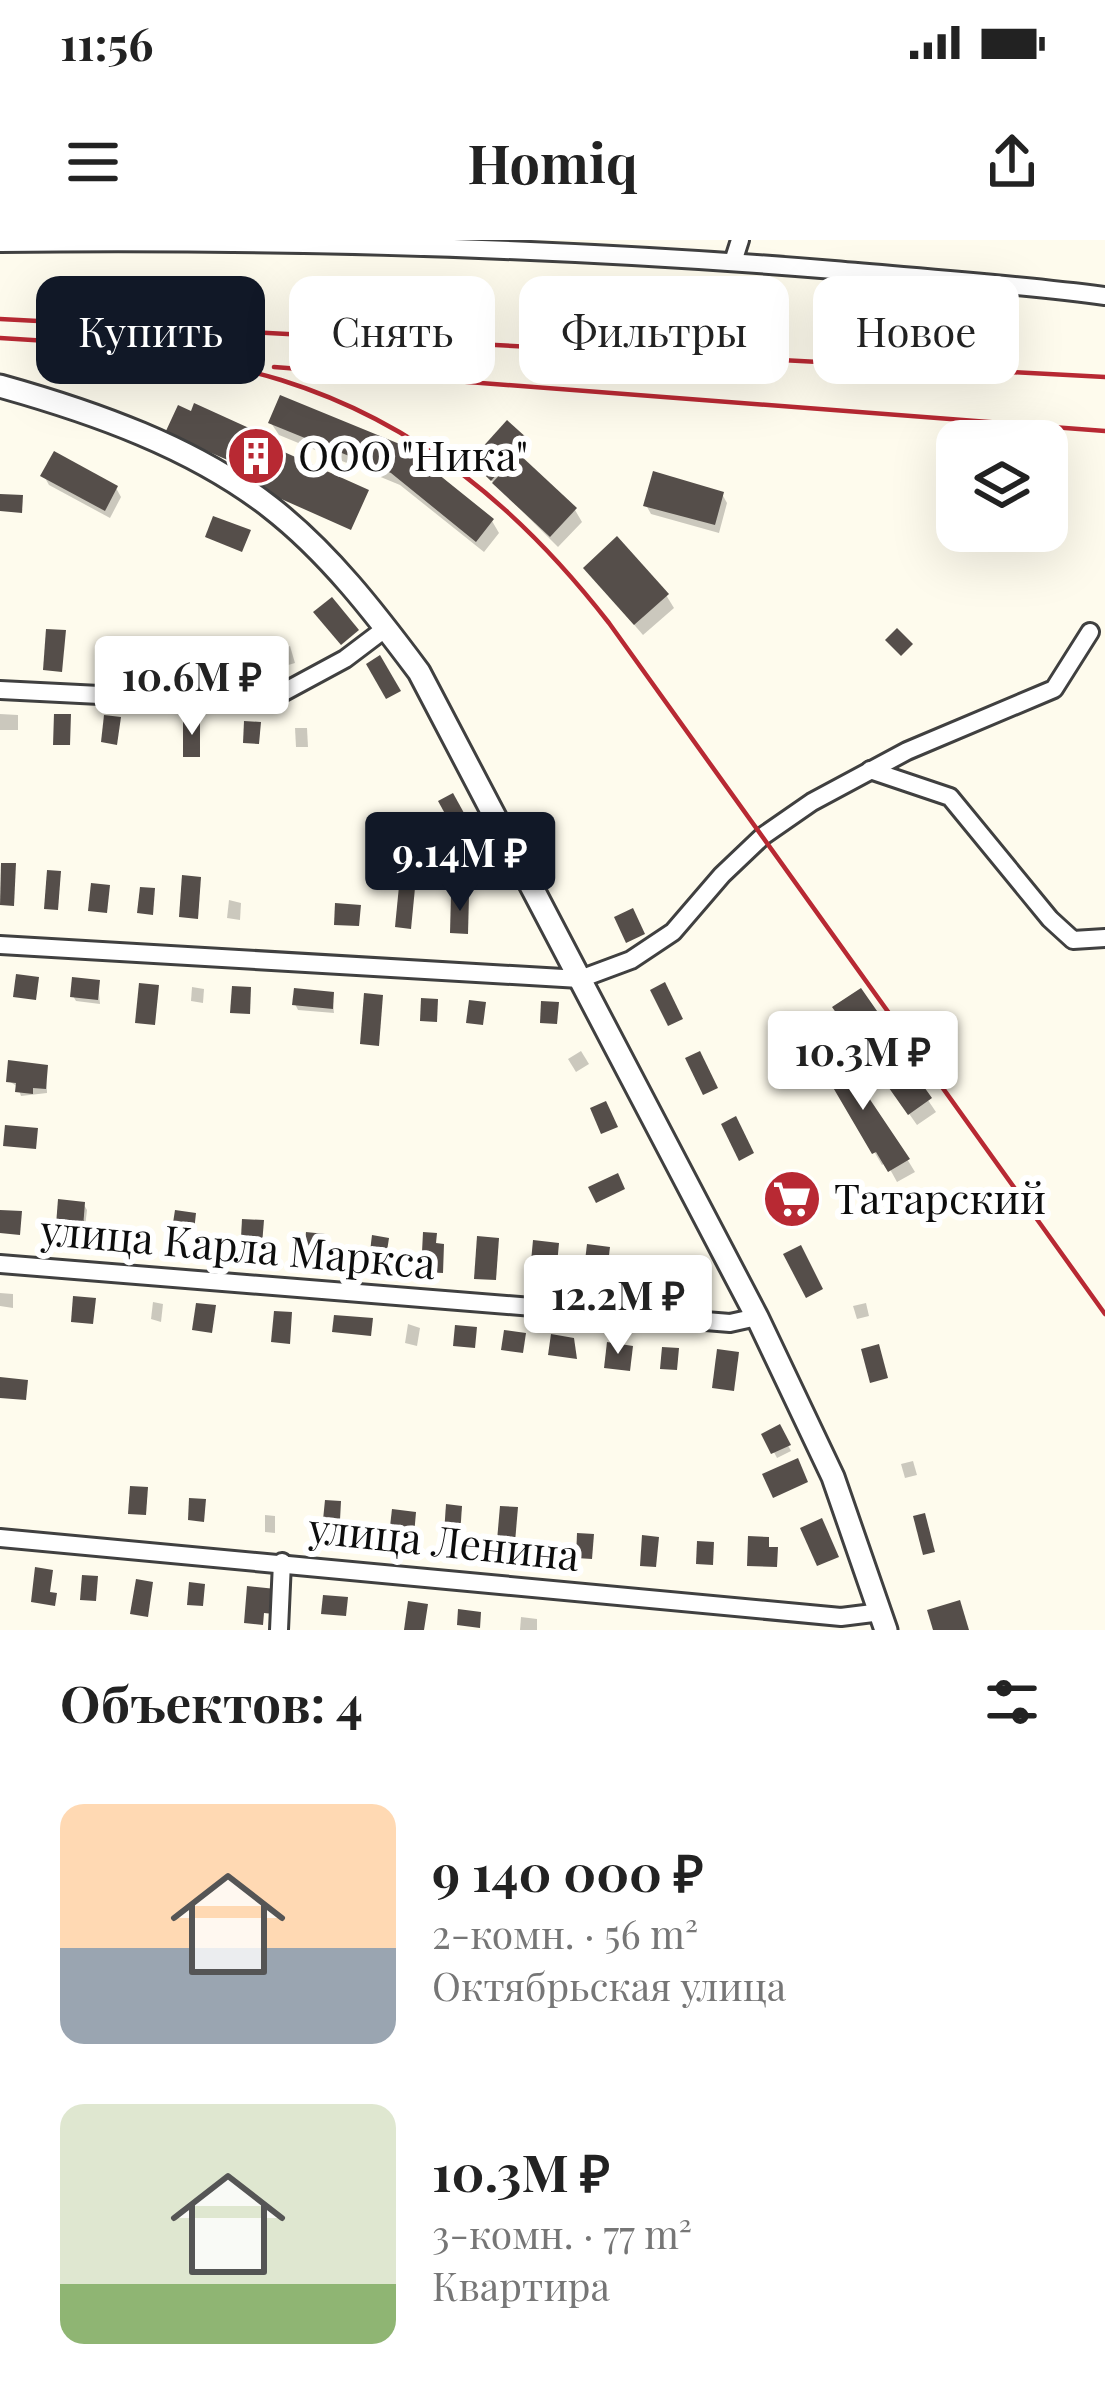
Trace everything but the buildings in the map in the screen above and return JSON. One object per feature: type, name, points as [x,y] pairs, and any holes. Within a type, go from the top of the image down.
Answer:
[{"type":"street","points":[[733,262],[740,240]]},
{"type":"street","points":[[0,243],[582,246],[1105,296]]},
{"type":"street","points":[[0,386],[52,400],[174,450],[234,482],[306,538],[419,672],[757,1317],[833,1477],[884,1621]]},
{"type":"street","points":[[0,690],[256,699],[282,692],[345,659],[386,628]]},
{"type":"street","points":[[0,945],[580,979],[631,960],[673,932],[763,836],[812,802],[869,770],[1054,689],[1090,632]]},
{"type":"street","points":[[869,770],[950,797],[1050,919],[1073,940],[1105,938]]},
{"type":"street","name":"улица Карла Маркса","points":[[0,1264],[730,1323],[757,1317]]},
{"type":"street","name":"улица Ленина","points":[[0,1538],[884,1621]]},
{"type":"street","points":[[279,1630],[282,1562]]},
{"type":"railway","points":[[0,319],[1105,377]]},
{"type":"railway","points":[[0,338],[36,340]]},
{"type":"railway","points":[[274,367],[1105,431]]},
{"type":"railway","points":[[265,376],[331,398],[422,446],[503,508],[576,582],[1105,1314]]},
{"type":"place","name":"ООО \"Ника\"","points":[[256,456]]},
{"type":"place","name":"Татарский","points":[[792,1199]]}]
